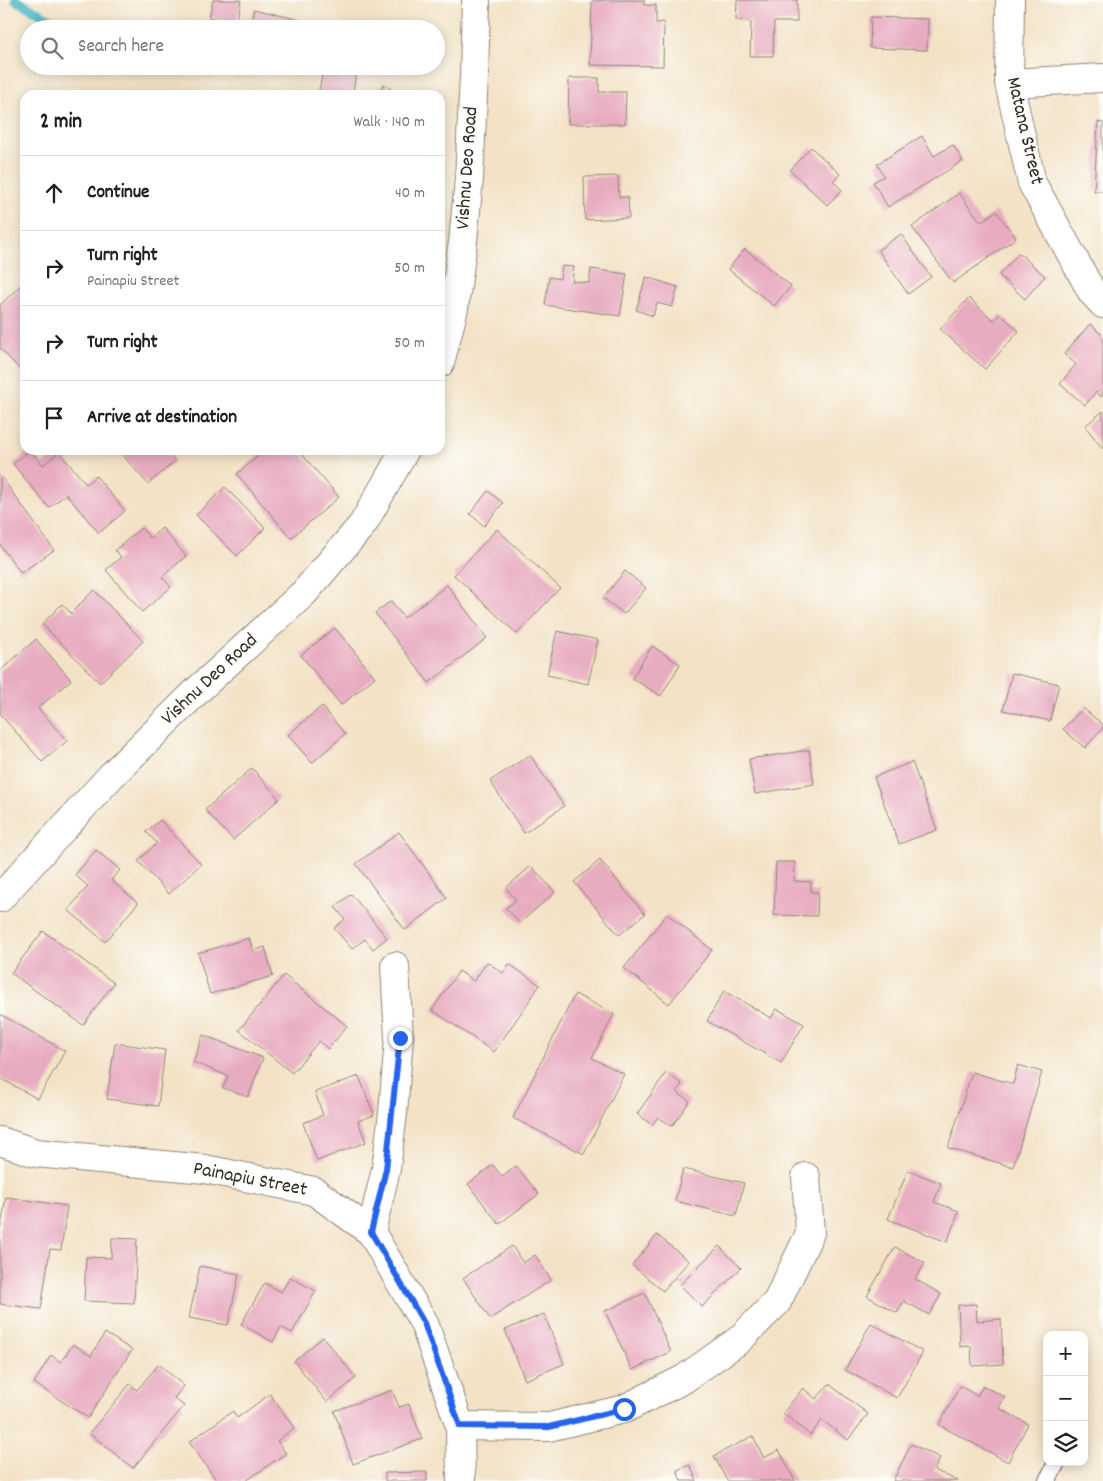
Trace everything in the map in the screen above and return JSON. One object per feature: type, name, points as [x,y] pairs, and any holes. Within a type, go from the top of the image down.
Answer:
[{"type":"street","name":"Vishnu Deo Road","points":[[445,343],[454,308],[465,214],[474,76],[476,0]]},
{"type":"street","name":"Matana Street","points":[[1010,0],[1009,83],[1032,183],[1092,292],[1103,304]]},
{"type":"street","points":[[1009,83],[1103,78]]},
{"type":"street","name":"Vishnu Deo Road","points":[[0,898],[111,776],[199,689],[304,593],[363,524],[402,455]]},
{"type":"street","points":[[371,1232],[386,1169],[400,1038],[395,966]]},
{"type":"street","name":"Painapiu Street","points":[[0,1141],[36,1153],[205,1169],[314,1191],[371,1232],[424,1323],[460,1426],[461,1481]]},
{"type":"street","points":[[460,1426],[549,1427],[624,1409],[684,1379],[739,1340],[777,1302],[810,1233],[806,1178]]},
{"type":"lane","points":[[1047,1481],[1055,1466]]},
{"type":"building","points":[[213,0],[241,0],[237,20],[221,20],[209,17]]},
{"type":"building","points":[[644,0],[644,5],[656,5],[656,23],[664,22],[663,66],[590,65],[592,1]]},
{"type":"building","points":[[737,0],[797,0],[797,22],[774,22],[773,56],[750,56],[751,21],[736,20]]},
{"type":"building","points":[[254,9],[300,20],[251,20]]},
{"type":"building","points":[[871,17],[928,19],[927,50],[870,48]]},
{"type":"building","points":[[322,75],[356,75],[353,90],[319,90]]},
{"type":"building","points":[[569,78],[599,78],[599,92],[626,92],[625,124],[568,124]]},
{"type":"building","points":[[384,84],[392,90],[380,90]]},
{"type":"building","points":[[1098,122],[1103,123],[1103,191],[1094,191]]},
{"type":"building","points":[[922,136],[934,156],[953,145],[963,161],[888,207],[873,182],[884,176],[877,164]]},
{"type":"building","points":[[811,147],[840,174],[833,181],[842,190],[827,205],[790,170]]},
{"type":"building","points":[[618,176],[619,197],[628,197],[629,218],[585,220],[584,177]]},
{"type":"building","points":[[959,193],[981,222],[996,211],[1016,238],[953,283],[912,227]]},
{"type":"building","points":[[901,234],[931,277],[908,294],[878,250]]},
{"type":"building","points":[[745,249],[791,286],[774,306],[728,269]]},
{"type":"building","points":[[1019,253],[1045,276],[1025,299],[999,275]]},
{"type":"building","points":[[562,266],[574,267],[572,281],[589,283],[591,269],[627,274],[620,316],[545,305],[549,277],[560,279]]},
{"type":"building","points":[[646,277],[678,287],[672,307],[657,303],[653,316],[636,310]]},
{"type":"building","points":[[20,286],[20,370],[0,348],[0,305]]},
{"type":"building","points":[[969,298],[994,321],[1000,314],[1019,331],[985,369],[940,329]]},
{"type":"building","points":[[1090,324],[1103,336],[1103,394],[1101,397],[1096,392],[1085,405],[1060,384],[1076,364],[1064,354]]},
{"type":"building","points":[[1103,411],[1103,449],[1085,426]]},
{"type":"building","points":[[24,455],[34,455],[43,465],[55,455],[62,455],[86,484],[96,476],[125,511],[99,533],[66,494],[49,508],[13,464]]},
{"type":"building","points":[[122,455],[170,455],[175,461],[148,484]]},
{"type":"building","points":[[259,455],[302,455],[339,497],[291,538],[237,474]]},
{"type":"building","points":[[2,478],[54,550],[21,573],[0,545],[0,479]]},
{"type":"building","points":[[225,487],[265,528],[237,556],[196,515]]},
{"type":"building","points":[[488,491],[503,503],[484,526],[470,514]]},
{"type":"building","points":[[141,528],[150,538],[162,528],[186,556],[162,577],[171,587],[142,612],[106,570],[121,557],[115,550]]},
{"type":"building","points":[[497,529],[560,588],[517,634],[454,575]]},
{"type":"building","points":[[625,571],[646,588],[624,614],[603,598]]},
{"type":"building","points":[[447,585],[487,638],[429,683],[375,613],[391,601],[404,618]]},
{"type":"building","points":[[94,590],[143,641],[100,683],[42,624],[62,604],[71,613]]},
{"type":"building","points":[[335,628],[375,677],[341,705],[301,655]]},
{"type":"building","points":[[557,631],[598,640],[588,684],[547,675]]},
{"type":"building","points":[[36,639],[71,680],[38,708],[67,741],[42,762],[0,714],[0,671]]},
{"type":"building","points":[[652,646],[680,664],[661,696],[632,678]]},
{"type":"building","points":[[1012,673],[1059,684],[1050,721],[1003,710]]},
{"type":"building","points":[[322,706],[345,734],[312,763],[288,735]]},
{"type":"building","points":[[1083,708],[1103,725],[1103,728],[1085,748],[1063,729]]},
{"type":"building","points":[[809,750],[814,784],[755,794],[749,759]]},
{"type":"building","points":[[530,755],[564,806],[524,833],[490,781]]},
{"type":"building","points":[[912,762],[937,830],[899,844],[874,777]]},
{"type":"building","points":[[252,768],[279,799],[233,840],[205,810]]},
{"type":"building","points":[[160,820],[201,864],[169,894],[138,861],[157,843],[146,832]]},
{"type":"building","points":[[399,832],[447,898],[405,930],[356,864]]},
{"type":"building","points":[[96,850],[120,870],[111,880],[138,903],[105,942],[68,910],[88,886],[75,875]]},
{"type":"building","points":[[600,860],[645,914],[619,935],[574,882]]},
{"type":"building","points":[[776,862],[795,862],[794,881],[811,882],[811,892],[818,892],[817,916],[774,915]]},
{"type":"building","points":[[531,866],[555,892],[520,923],[506,908],[516,900],[506,888]]},
{"type":"building","points":[[351,894],[387,938],[373,949],[365,939],[352,949],[334,928],[345,919],[335,907]]},
{"type":"building","points":[[667,914],[712,950],[669,1004],[624,968]]},
{"type":"building","points":[[43,931],[114,983],[83,1025],[11,973]]},
{"type":"building","points":[[249,938],[253,951],[265,947],[273,976],[210,994],[198,953]]},
{"type":"building","points":[[487,962],[503,973],[509,964],[540,985],[494,1052],[432,1010],[459,971],[474,981]]},
{"type":"building","points":[[284,975],[347,1026],[328,1049],[319,1041],[292,1073],[239,1030]]},
{"type":"building","points":[[724,991],[771,1018],[777,1009],[804,1024],[781,1063],[707,1021]]},
{"type":"building","points":[[575,994],[614,1014],[592,1058],[624,1074],[584,1154],[513,1118]]},
{"type":"building","points":[[0,1014],[65,1051],[38,1099],[0,1078]]},
{"type":"building","points":[[203,1035],[263,1058],[248,1097],[223,1088],[228,1076],[193,1062]]},
{"type":"building","points":[[115,1043],[165,1050],[158,1106],[107,1099]]},
{"type":"building","points":[[1018,1065],[1042,1072],[1013,1167],[948,1148],[972,1072],[1013,1084]]},
{"type":"building","points":[[666,1073],[682,1084],[676,1092],[690,1101],[672,1126],[658,1117],[652,1125],[637,1114]]},
{"type":"building","points":[[359,1076],[374,1115],[358,1121],[366,1142],[317,1161],[303,1123],[323,1115],[315,1092]]},
{"type":"building","points":[[493,1165],[502,1177],[516,1166],[539,1194],[499,1224],[468,1184]]},
{"type":"building","points":[[683,1169],[744,1183],[736,1216],[675,1201]]},
{"type":"building","points":[[908,1170],[941,1183],[934,1202],[959,1211],[947,1242],[888,1219]]},
{"type":"building","points":[[6,1197],[67,1206],[61,1250],[50,1249],[41,1309],[0,1304],[0,1227]]},
{"type":"building","points":[[657,1235],[689,1261],[663,1291],[632,1265]]},
{"type":"building","points":[[112,1238],[137,1239],[134,1303],[84,1301],[86,1257],[111,1258]]},
{"type":"building","points":[[512,1246],[523,1263],[535,1255],[551,1280],[490,1319],[463,1278]]},
{"type":"building","points":[[719,1246],[741,1268],[702,1307],[680,1285]]},
{"type":"building","points":[[895,1247],[925,1263],[915,1279],[941,1294],[929,1315],[904,1301],[897,1313],[867,1296]]},
{"type":"building","points":[[200,1266],[239,1274],[228,1325],[189,1318]]},
{"type":"building","points":[[290,1277],[316,1291],[292,1333],[281,1327],[273,1342],[241,1324],[265,1283],[281,1292]]},
{"type":"building","points":[[645,1293],[671,1352],[632,1370],[605,1311]]},
{"type":"building","points":[[976,1304],[977,1321],[1001,1319],[1003,1364],[972,1366],[971,1346],[960,1347],[958,1305]]},
{"type":"building","points":[[544,1314],[564,1364],[525,1380],[505,1330]]},
{"type":"building","points":[[871,1323],[923,1352],[897,1398],[845,1370]]},
{"type":"building","points":[[105,1333],[132,1350],[88,1418],[34,1383],[51,1355],[61,1362],[73,1344],[91,1356]]},
{"type":"building","points":[[323,1337],[356,1378],[327,1402],[294,1361]]},
{"type":"building","points":[[159,1364],[184,1386],[174,1398],[184,1406],[133,1468],[89,1433],[130,1384],[137,1390]]},
{"type":"building","points":[[829,1384],[868,1414],[848,1440],[822,1420],[810,1435],[783,1413],[803,1388],[816,1399]]},
{"type":"building","points":[[960,1386],[977,1396],[983,1386],[1005,1397],[999,1408],[1028,1424],[1008,1462],[939,1425]]},
{"type":"building","points":[[392,1390],[399,1407],[409,1404],[422,1439],[353,1464],[334,1411]]},
{"type":"building","points":[[270,1394],[294,1428],[277,1441],[286,1453],[246,1481],[217,1481],[189,1442],[233,1411],[237,1418]]},
{"type":"building","points":[[753,1436],[764,1458],[779,1450],[795,1481],[727,1481],[714,1456]]},
{"type":"building","points":[[911,1444],[940,1458],[934,1470],[958,1481],[893,1481]]},
{"type":"building","points":[[690,1465],[697,1481],[681,1481],[677,1470]]},
{"type":"building","points":[[427,1472],[427,1481],[385,1481],[385,1473]]},
{"type":"waterway","points":[[15,0],[52,20]]},
{"type":"route","points":[[400,1038],[386,1169],[371,1232],[424,1323],[460,1426],[549,1427],[624,1409]]}]
